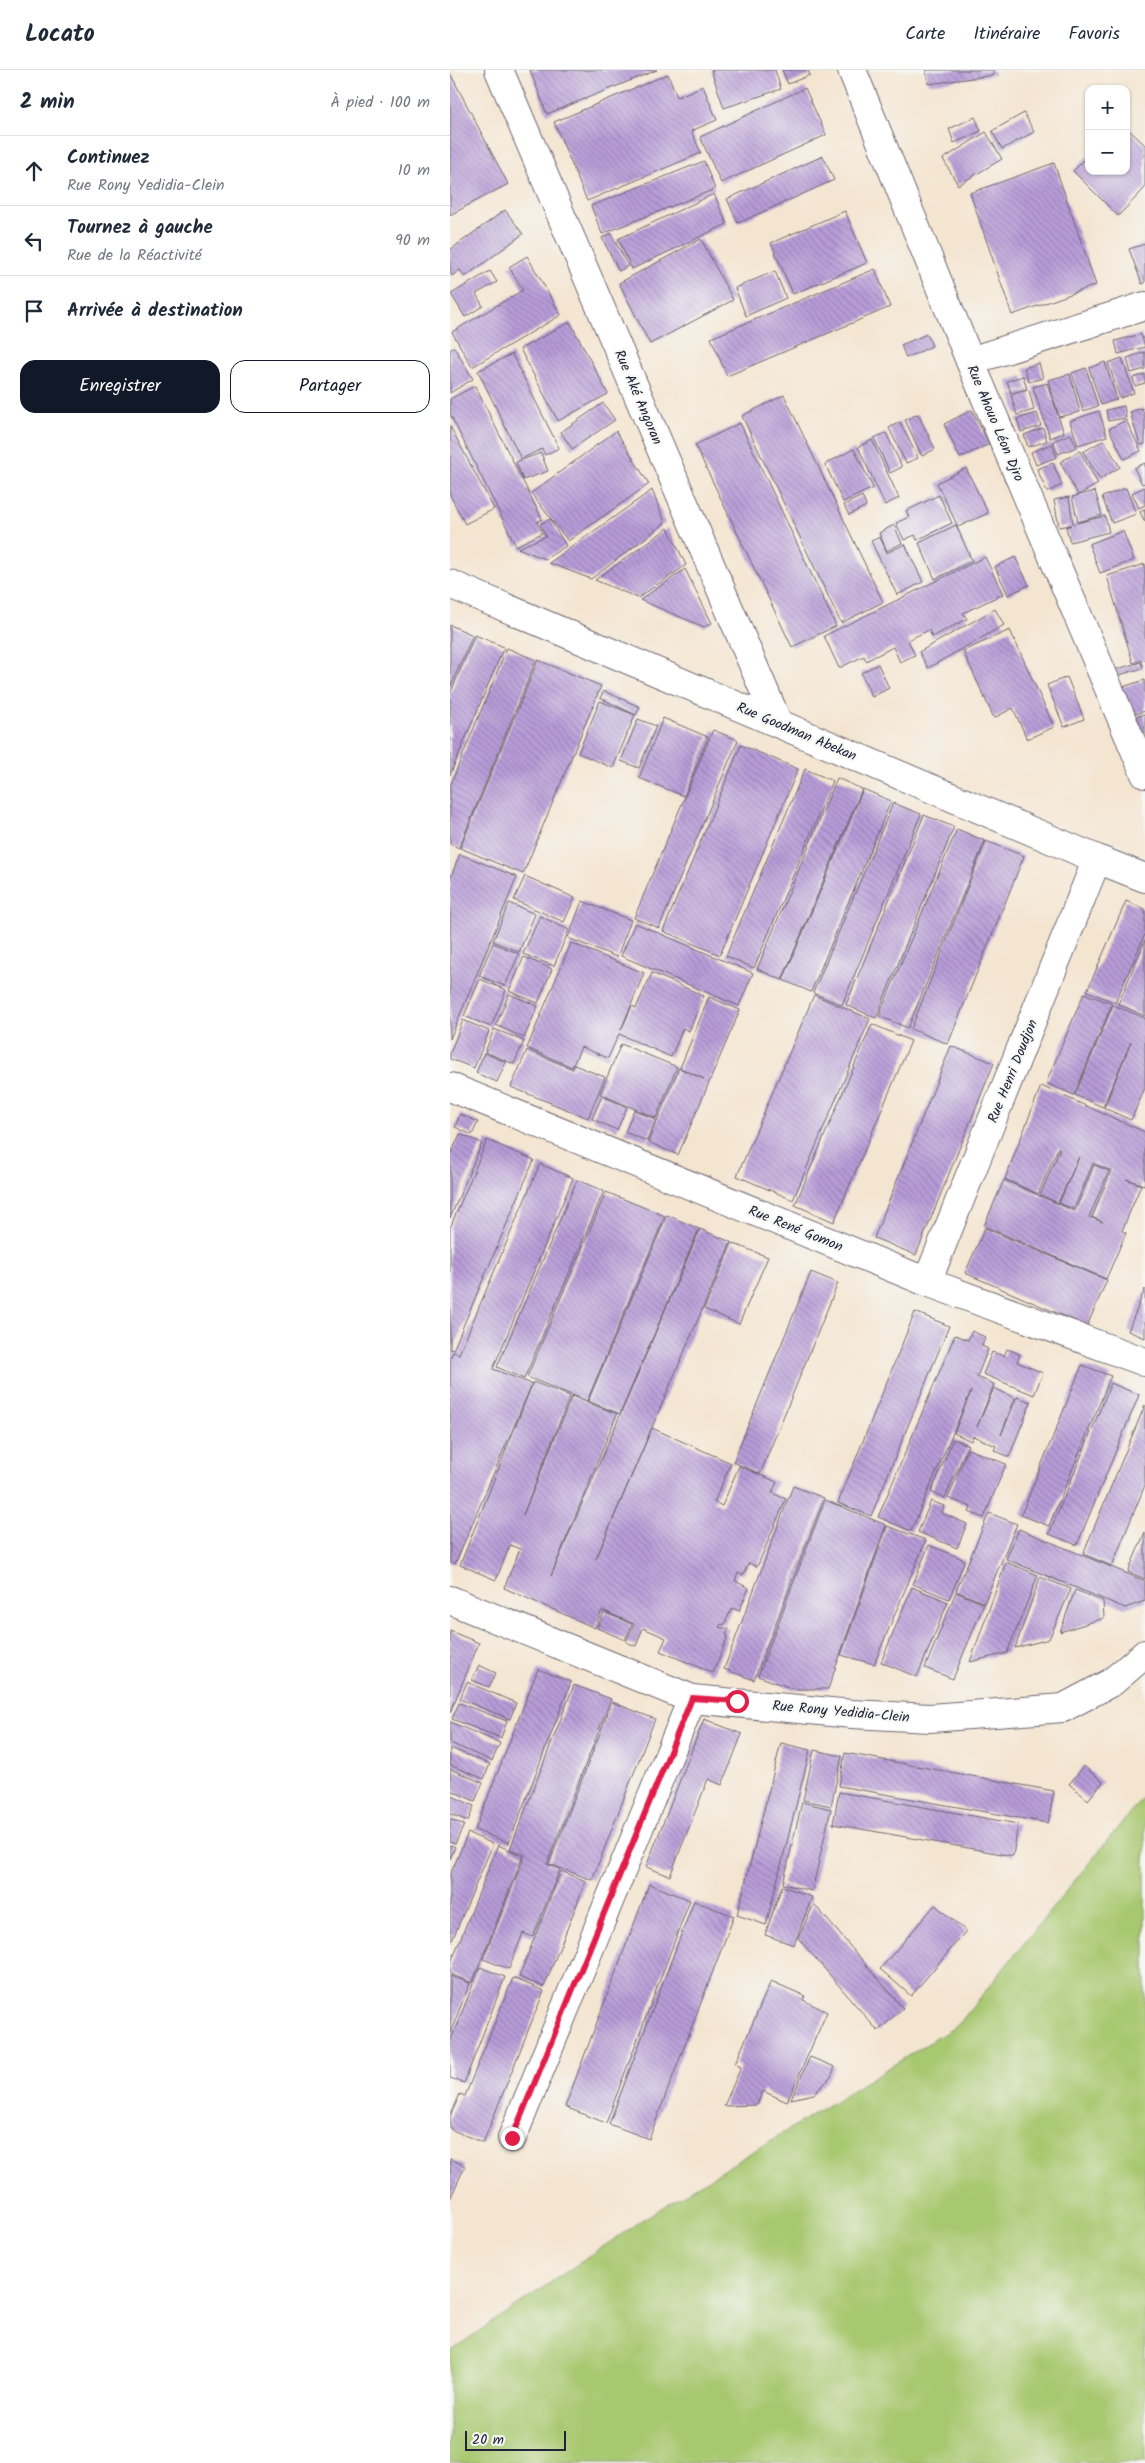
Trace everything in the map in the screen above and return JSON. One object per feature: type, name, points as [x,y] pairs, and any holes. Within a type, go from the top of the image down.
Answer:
[{"type":"street","name":"Rue Aké Angoran","points":[[499,70],[778,723]]},
{"type":"street","name":"Rue Ahouo Léon Djro","points":[[852,70],[970,361],[1145,774]]},
{"type":"street","points":[[970,361],[1145,306]]},
{"type":"street","name":"Rue Goodman Abekan","points":[[450,584],[1097,860],[1145,878]]},
{"type":"street","name":"Rue Henri Doudjon","points":[[927,1282],[1097,860]]},
{"type":"street","name":"Rue René Gomon","points":[[450,1087],[927,1282],[1145,1362]]},
{"type":"street","name":"Rue Rony Yedidia-Clein","points":[[450,1600],[692,1698],[852,1714],[930,1718],[1063,1708],[1112,1682],[1145,1654]]},
{"type":"street","points":[[512,2138],[692,1698]]},
{"type":"green space","points":[[1145,1794],[1145,2463],[450,2463],[450,2351],[650,2215],[958,2025]]},
{"type":"building","points":[[530,70],[657,70],[547,114]]},
{"type":"building","points":[[711,70],[775,70],[781,89],[724,108]]},
{"type":"building","points":[[782,70],[808,70],[810,75],[788,84]]},
{"type":"building","points":[[926,70],[994,70],[994,75],[928,84]]},
{"type":"building","points":[[450,73],[508,184],[450,215]]},
{"type":"building","points":[[668,74],[677,97],[703,86],[717,120],[691,131],[701,153],[587,201],[554,122]]},
{"type":"building","points":[[805,88],[826,135],[721,183],[700,137]]},
{"type":"building","points":[[1024,113],[1034,132],[1002,149],[992,131]]},
{"type":"building","points":[[975,117],[981,131],[954,143],[949,129]]},
{"type":"building","points":[[1130,131],[1145,145],[1145,188],[1118,216],[1073,171],[1085,159],[1085,175],[1130,175]]},
{"type":"building","points":[[986,132],[1002,159],[958,185],[943,159]]},
{"type":"building","points":[[823,156],[834,180],[738,223],[727,199]]},
{"type":"building","points":[[704,161],[715,189],[602,234],[591,206]]},
{"type":"building","points":[[1054,163],[1096,285],[1012,315],[970,193]]},
{"type":"building","points":[[714,194],[727,224],[632,269],[618,239]]},
{"type":"building","points":[[505,210],[523,234],[465,277],[460,270],[452,276],[450,272],[450,250]]},
{"type":"building","points":[[845,211],[867,263],[793,294],[771,243]]},
{"type":"building","points":[[611,233],[628,266],[619,271],[602,238]]},
{"type":"building","points":[[701,239],[733,300],[650,344],[619,283]]},
{"type":"building","points":[[1145,244],[1145,283],[1142,284],[1129,249]]},
{"type":"building","points":[[527,256],[561,315],[472,367],[452,332],[523,290],[509,267]]},
{"type":"building","points":[[875,269],[890,307],[727,376],[711,338]]},
{"type":"building","points":[[490,271],[497,282],[476,294],[483,306],[465,317],[451,294]]},
{"type":"building","points":[[775,271],[786,298],[746,316],[735,288]]},
{"type":"building","points":[[570,322],[608,394],[558,421],[520,349]]},
{"type":"building","points":[[927,334],[932,346],[906,358],[901,345]]},
{"type":"building","points":[[1141,334],[1145,347],[1118,354],[1115,341]]},
{"type":"building","points":[[454,347],[473,379],[450,393],[450,350]]},
{"type":"building","points":[[1145,352],[1145,369],[1131,373],[1127,358]]},
{"type":"building","points":[[512,354],[559,448],[545,455],[542,449],[521,459],[478,371]]},
{"type":"building","points":[[1122,358],[1134,393],[1120,398],[1108,363]]},
{"type":"building","points":[[1105,362],[1117,399],[1101,405],[1089,368]]},
{"type":"building","points":[[1039,363],[1043,378],[1029,382],[1024,368]]},
{"type":"building","points":[[1086,368],[1098,406],[1083,411],[1072,373]]},
{"type":"building","points":[[1070,374],[1080,412],[1059,417],[1048,380]]},
{"type":"building","points":[[1145,374],[1145,383],[1135,386],[1133,378]]},
{"type":"building","points":[[1023,376],[1027,389],[1011,393],[1007,381]]},
{"type":"building","points":[[1047,383],[1064,433],[1050,438],[1033,387]]},
{"type":"building","points":[[475,386],[542,519],[537,522],[542,533],[516,546],[450,414],[450,399]]},
{"type":"building","points":[[1029,390],[1034,410],[1017,415],[1011,395]]},
{"type":"building","points":[[784,395],[883,602],[841,623],[742,416]]},
{"type":"building","points":[[603,403],[615,420],[572,449],[561,432]]},
{"type":"building","points":[[1124,406],[1126,418],[1108,421],[1106,410]]},
{"type":"building","points":[[1142,408],[1145,418],[1145,444],[1140,445],[1130,412]]},
{"type":"building","points":[[972,410],[989,444],[960,458],[944,424]]},
{"type":"building","points":[[1099,411],[1107,436],[1078,445],[1070,421]]},
{"type":"building","points":[[1037,413],[1041,426],[1021,432],[1017,419]]},
{"type":"building","points":[[918,414],[935,449],[922,456],[905,420]]},
{"type":"building","points":[[1126,420],[1141,451],[1124,459],[1109,429]]},
{"type":"building","points":[[900,422],[918,458],[906,463],[889,428]]},
{"type":"building","points":[[740,423],[836,626],[792,647],[695,445]]},
{"type":"building","points":[[450,426],[494,509],[465,524],[450,495]]},
{"type":"building","points":[[1043,428],[1047,441],[1028,447],[1024,435]]},
{"type":"building","points":[[616,431],[649,484],[568,541],[531,493]]},
{"type":"building","points":[[886,433],[902,467],[890,473],[874,438]]},
{"type":"building","points":[[1071,434],[1077,447],[1058,454],[1053,441]]},
{"type":"building","points":[[872,440],[899,498],[885,505],[858,447]]},
{"type":"building","points":[[1104,440],[1120,467],[1100,479],[1083,452]]},
{"type":"building","points":[[1052,444],[1057,457],[1036,465],[1031,452]]},
{"type":"building","points":[[854,449],[873,488],[843,502],[825,464]]},
{"type":"building","points":[[1080,451],[1098,484],[1078,495],[1060,462]]},
{"type":"building","points":[[541,453],[548,471],[523,480],[516,462]]},
{"type":"building","points":[[1053,463],[1062,485],[1047,492],[1037,469]]},
{"type":"building","points":[[1145,463],[1145,483],[1142,484],[1134,468]]},
{"type":"building","points":[[966,468],[988,513],[958,527],[937,483]]},
{"type":"building","points":[[1145,487],[1145,505],[1139,508],[1132,493]]},
{"type":"building","points":[[1126,488],[1136,514],[1112,523],[1102,497]]},
{"type":"building","points":[[652,490],[665,523],[591,579],[549,563]]},
{"type":"building","points":[[1095,491],[1102,515],[1078,522],[1072,497]]},
{"type":"building","points":[[939,495],[952,523],[917,540],[915,535],[904,540],[896,523],[909,517],[906,511]]},
{"type":"building","points":[[862,496],[866,506],[849,515],[844,505]]},
{"type":"building","points":[[1069,497],[1073,524],[1105,516],[1109,532],[1070,542],[1066,527],[1071,525],[1059,527],[1054,500]]},
{"type":"building","points":[[1145,509],[1145,522],[1140,512]]},
{"type":"building","points":[[550,519],[566,546],[545,559],[518,548],[546,536],[540,524]]},
{"type":"building","points":[[894,525],[902,543],[887,551],[879,533]]},
{"type":"building","points":[[956,525],[972,561],[935,579],[919,543]]},
{"type":"building","points":[[668,528],[686,565],[638,598],[595,580]]},
{"type":"building","points":[[1123,531],[1134,560],[1100,573],[1089,544]]},
{"type":"building","points":[[880,537],[887,553],[905,544],[923,582],[897,595],[871,541]]},
{"type":"building","points":[[985,557],[1003,594],[963,613],[967,619],[932,637],[929,630],[908,640],[915,655],[900,662],[893,647],[866,661],[864,656],[839,668],[824,636]]},
{"type":"building","points":[[1015,557],[1029,585],[1008,595],[995,567]]},
{"type":"building","points":[[1145,564],[1145,659],[1133,663],[1107,576]]},
{"type":"building","points":[[685,569],[712,623],[704,627],[640,600]]},
{"type":"building","points":[[995,609],[1004,625],[928,668],[919,652]]},
{"type":"building","points":[[450,625],[473,635],[450,688]]},
{"type":"building","points":[[1010,630],[1054,727],[1027,739],[1013,708],[994,718],[963,651]]},
{"type":"building","points":[[475,635],[504,647],[450,775],[450,694]]},
{"type":"building","points":[[507,648],[536,660],[459,848],[450,844],[450,786]]},
{"type":"building","points":[[538,660],[601,686],[523,874],[460,848]]},
{"type":"building","points":[[1141,662],[1143,668],[1116,676],[1114,670]]},
{"type":"building","points":[[878,664],[889,688],[872,697],[861,673]]},
{"type":"building","points":[[1067,677],[1084,719],[1064,727],[1047,685]]},
{"type":"building","points":[[1145,680],[1145,711],[1125,717],[1116,689]]},
{"type":"building","points":[[604,691],[640,707],[636,715],[600,698]]},
{"type":"building","points":[[600,701],[635,715],[613,768],[578,753]]},
{"type":"building","points":[[1145,714],[1145,740],[1130,718]]},
{"type":"building","points":[[663,718],[708,737],[684,796],[639,778]]},
{"type":"building","points":[[638,719],[656,726],[639,768],[621,761]]},
{"type":"building","points":[[713,730],[738,740],[659,928],[634,918]]},
{"type":"building","points":[[741,745],[798,769],[720,955],[663,931]]},
{"type":"building","points":[[805,769],[833,781],[754,968],[726,956]]},
{"type":"building","points":[[837,778],[862,789],[782,980],[757,969]]},
{"type":"building","points":[[863,789],[891,801],[811,992],[783,980]]},
{"type":"building","points":[[893,803],[921,814],[842,1005],[813,993]]},
{"type":"building","points":[[924,815],[954,827],[876,1018],[846,1005]]},
{"type":"building","points":[[957,829],[985,841],[908,1028],[879,1016]]},
{"type":"building","points":[[986,841],[1024,856],[948,1044],[911,1029]]},
{"type":"building","points":[[460,854],[517,877],[450,1039],[450,879]]},
{"type":"building","points":[[525,876],[575,898],[564,922],[514,900]]},
{"type":"building","points":[[582,901],[631,920],[617,957],[568,938]]},
{"type":"building","points":[[1126,901],[1145,909],[1145,934],[1115,1003],[1087,991]]},
{"type":"building","points":[[509,903],[535,914],[519,952],[493,941]]},
{"type":"building","points":[[540,916],[569,930],[554,966],[523,954]]},
{"type":"building","points":[[635,923],[753,973],[739,1006],[621,956]]},
{"type":"building","points":[[1145,940],[1145,1016],[1118,1004]]},
{"type":"building","points":[[493,943],[519,954],[505,986],[479,976]]},
{"type":"building","points":[[571,943],[644,973],[621,1030],[632,1006],[636,1008],[652,973],[704,996],[689,1031],[683,1028],[671,1057],[619,1034],[608,1058],[581,1047],[572,1067],[527,1048]]},
{"type":"building","points":[[524,957],[552,969],[538,1003],[509,991]]},
{"type":"building","points":[[480,979],[506,990],[491,1027],[464,1016]]},
{"type":"building","points":[[1084,993],[1112,1004],[1074,1095],[1046,1083]]},
{"type":"building","points":[[509,994],[538,1006],[524,1038],[496,1025]]},
{"type":"building","points":[[814,995],[870,1019],[793,1200],[737,1176]]},
{"type":"building","points":[[709,997],[740,1010],[678,1155],[648,1142],[679,1068],[704,1079],[680,1068]]},
{"type":"building","points":[[1113,1005],[1145,1018],[1145,1088],[1131,1120],[1104,1108],[1131,1042],[1103,1107],[1075,1095]]},
{"type":"building","points":[[463,1020],[489,1031],[474,1068],[450,1059],[450,1053]]},
{"type":"building","points":[[872,1024],[911,1041],[834,1222],[795,1205]]},
{"type":"building","points":[[494,1029],[524,1041],[514,1064],[485,1052]]},
{"type":"building","points":[[621,1044],[677,1067],[656,1118],[600,1094]]},
{"type":"building","points":[[951,1046],[994,1063],[916,1255],[874,1238]]},
{"type":"building","points":[[527,1050],[573,1069],[574,1065],[605,1077],[588,1118],[511,1087]]},
{"type":"building","points":[[484,1053],[506,1062],[497,1082],[476,1073]]},
{"type":"building","points":[[1041,1086],[1145,1132],[1145,1182],[1144,1185],[1126,1179],[1141,1185],[1122,1231],[1126,1233],[1106,1279],[984,1226],[1004,1180],[1075,1211],[1094,1165],[1109,1171],[1089,1217],[1103,1222],[1092,1217],[1111,1171],[1093,1163],[1074,1209],[1059,1203],[1079,1157],[1058,1203],[1040,1195],[1060,1149],[1058,1148],[1038,1194],[1005,1179]]},
{"type":"building","points":[[602,1096],[627,1107],[617,1130],[592,1119]]},
{"type":"building","points":[[634,1110],[656,1119],[647,1141],[625,1132]]},
{"type":"building","points":[[460,1114],[478,1122],[472,1135],[455,1127]]},
{"type":"building","points":[[460,1134],[482,1143],[450,1218],[450,1156]]},
{"type":"building","points":[[487,1140],[534,1160],[453,1350],[450,1349],[450,1228]]},
{"type":"building","points":[[540,1164],[573,1178],[493,1369],[532,1384],[455,1564],[450,1562],[450,1359],[453,1352],[459,1354]]},
{"type":"building","points":[[577,1180],[604,1191],[524,1379],[497,1367]]},
{"type":"building","points":[[606,1192],[665,1216],[587,1401],[527,1377]]},
{"type":"building","points":[[667,1215],[699,1229],[620,1414],[588,1401]]},
{"type":"building","points":[[985,1228],[1107,1280],[1087,1326],[965,1273]]},
{"type":"building","points":[[700,1229],[731,1242],[596,1559],[652,1428],[731,1463],[714,1502],[722,1506],[739,1466],[777,1482],[772,1493],[786,1499],[757,1567],[749,1563],[743,1575],[738,1573],[735,1581],[749,1588],[739,1611],[732,1608],[724,1625],[721,1624],[719,1627],[729,1629],[713,1673],[660,1651],[666,1638],[643,1628],[636,1646],[626,1642],[634,1624],[602,1610],[595,1628],[504,1588],[520,1549],[510,1545],[496,1580],[460,1565],[533,1382],[570,1396],[523,1515],[572,1396],[617,1414],[551,1576]]},
{"type":"building","points":[[732,1243],[768,1257],[739,1324],[704,1309]]},
{"type":"building","points":[[811,1272],[838,1283],[760,1474],[733,1462]]},
{"type":"building","points":[[1145,1289],[1145,1338],[1128,1331]]},
{"type":"building","points":[[915,1312],[949,1326],[871,1516],[838,1503]]},
{"type":"building","points":[[972,1331],[985,1337],[982,1346],[988,1349],[977,1377],[994,1384],[977,1427],[994,1388],[1015,1398],[1001,1435],[1017,1397],[1031,1402],[1009,1457],[994,1450],[996,1446],[973,1436],[971,1441],[954,1433],[971,1391],[911,1531],[878,1517],[955,1335],[968,1340]]},
{"type":"building","points":[[1007,1349],[1020,1354],[1017,1362],[1043,1373],[1034,1395],[983,1374],[992,1352],[1004,1356]]},
{"type":"building","points":[[1082,1365],[1111,1376],[1049,1526],[1021,1515]]},
{"type":"building","points":[[1111,1383],[1139,1395],[1077,1545],[1049,1534]]},
{"type":"building","points":[[1145,1405],[1145,1485],[1112,1566],[1083,1554]]},
{"type":"building","points":[[953,1439],[968,1445],[945,1498],[931,1492]]},
{"type":"building","points":[[968,1449],[1006,1464],[984,1518],[969,1512],[971,1507],[948,1498]]},
{"type":"building","points":[[793,1486],[824,1498],[754,1680],[724,1669]]},
{"type":"building","points":[[825,1500],[886,1525],[828,1689],[793,1689],[758,1676]]},
{"type":"building","points":[[931,1501],[944,1506],[942,1513],[967,1524],[957,1548],[918,1532]]},
{"type":"building","points":[[989,1513],[1017,1524],[984,1603],[956,1591]]},
{"type":"building","points":[[887,1526],[926,1540],[874,1664],[841,1655]]},
{"type":"building","points":[[1019,1529],[1145,1581],[1145,1601],[1125,1608],[1006,1559]]},
{"type":"building","points":[[1145,1532],[1145,1579],[1128,1572]]},
{"type":"building","points":[[929,1545],[965,1560],[949,1599],[913,1584]]},
{"type":"building","points":[[1006,1562],[1038,1575],[1007,1653],[970,1662]]},
{"type":"building","points":[[1040,1577],[1071,1589],[1049,1639],[1015,1648]]},
{"type":"building","points":[[912,1587],[948,1602],[917,1677],[881,1662]]},
{"type":"building","points":[[1075,1590],[1103,1601],[1104,1618],[1060,1632]]},
{"type":"building","points":[[956,1592],[984,1604],[953,1679],[925,1668]]},
{"type":"building","points":[[604,1612],[632,1624],[625,1640],[597,1628]]},
{"type":"building","points":[[450,1631],[479,1643],[450,1713]]},
{"type":"building","points":[[479,1665],[496,1673],[489,1687],[472,1680]]},
{"type":"building","points":[[538,1669],[571,1682],[509,1843],[475,1830]]},
{"type":"building","points":[[467,1682],[516,1703],[510,1719],[460,1699]]},
{"type":"building","points":[[574,1685],[611,1699],[547,1864],[560,1869],[533,1937],[523,1933],[509,1969],[483,1959],[525,1855],[510,1849]]},
{"type":"building","points":[[612,1702],[655,1719],[592,1880],[549,1864]]},
{"type":"building","points":[[459,1703],[507,1721],[501,1738],[452,1719]]},
{"type":"building","points":[[704,1719],[742,1734],[722,1785],[708,1779],[670,1876],[646,1867]]},
{"type":"building","points":[[450,1722],[500,1743],[492,1761],[450,1743]]},
{"type":"building","points":[[781,1743],[810,1750],[766,1925],[737,1915]]},
{"type":"building","points":[[450,1748],[490,1764],[484,1779],[450,1765]]},
{"type":"building","points":[[814,1750],[842,1756],[831,1806],[803,1800]]},
{"type":"building","points":[[845,1753],[1054,1791],[1048,1823],[839,1786]]},
{"type":"building","points":[[1084,1766],[1103,1782],[1088,1800],[1069,1784]]},
{"type":"building","points":[[450,1769],[483,1783],[475,1801],[450,1790]]},
{"type":"building","points":[[839,1792],[1018,1824],[1013,1856],[833,1824]]},
{"type":"building","points":[[450,1795],[474,1806],[468,1821],[450,1814]]},
{"type":"building","points":[[802,1802],[831,1809],[812,1891],[783,1884]]},
{"type":"building","points":[[450,1819],[464,1825],[455,1844],[450,1842]]},
{"type":"building","points":[[468,1833],[493,1844],[450,1945],[450,1875]]},
{"type":"building","points":[[450,1845],[455,1847],[450,1859]]},
{"type":"building","points":[[498,1845],[523,1856],[472,1983],[450,1974],[450,1965]]},
{"type":"building","points":[[561,1871],[586,1881],[544,1987],[519,1977]]},
{"type":"building","points":[[649,1884],[690,1900],[606,2123],[565,2107]]},
{"type":"building","points":[[782,1886],[812,1897],[794,1945],[765,1935]]},
{"type":"building","points":[[694,1901],[734,1916],[649,2139],[609,2124]]},
{"type":"building","points":[[814,1904],[903,2008],[878,2031],[798,1938]]},
{"type":"building","points":[[935,1905],[966,1931],[911,1996],[880,1969]]},
{"type":"building","points":[[480,1967],[505,1977],[464,2083],[450,2078],[450,2042]]},
{"type":"building","points":[[450,1976],[470,1983],[450,2033]]},
{"type":"building","points":[[513,1978],[544,1991],[483,2143],[450,2129],[450,2117],[460,2094],[465,2096]]},
{"type":"building","points":[[771,1981],[805,1996],[803,2000],[827,2012],[787,2102],[763,2091],[757,2105],[724,2106],[741,2067],[735,2064]]},
{"type":"building","points":[[810,2057],[835,2067],[831,2077],[814,2094],[791,2099]]},
{"type":"building","points":[[450,2159],[465,2166],[450,2199]]},
{"type":"route","points":[[512,2138],[692,1698],[737,1701]]}]
